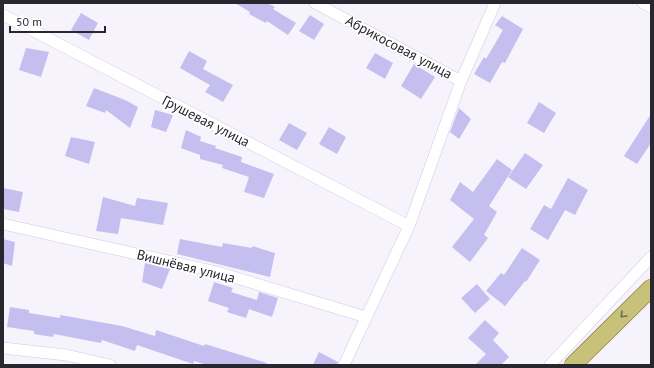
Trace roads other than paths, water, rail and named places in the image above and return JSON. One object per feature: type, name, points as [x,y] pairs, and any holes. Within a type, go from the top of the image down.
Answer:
[{"type":"main road","points":[[573,365],[651,288]]},
{"type":"street","name":"Абрикосовая улица","points":[[315,3],[461,80]]},
{"type":"street","points":[[344,365],[409,226],[461,80],[495,3]]},
{"type":"street","points":[[643,3],[651,7]]},
{"type":"street","name":"Грушевая улица","points":[[3,15],[409,226]]},
{"type":"street","name":"Вишнёвая улица","points":[[3,224],[217,272],[366,317]]},
{"type":"street","points":[[550,365],[650,259]]},
{"type":"street","points":[[3,348],[66,355],[110,365]]}]
